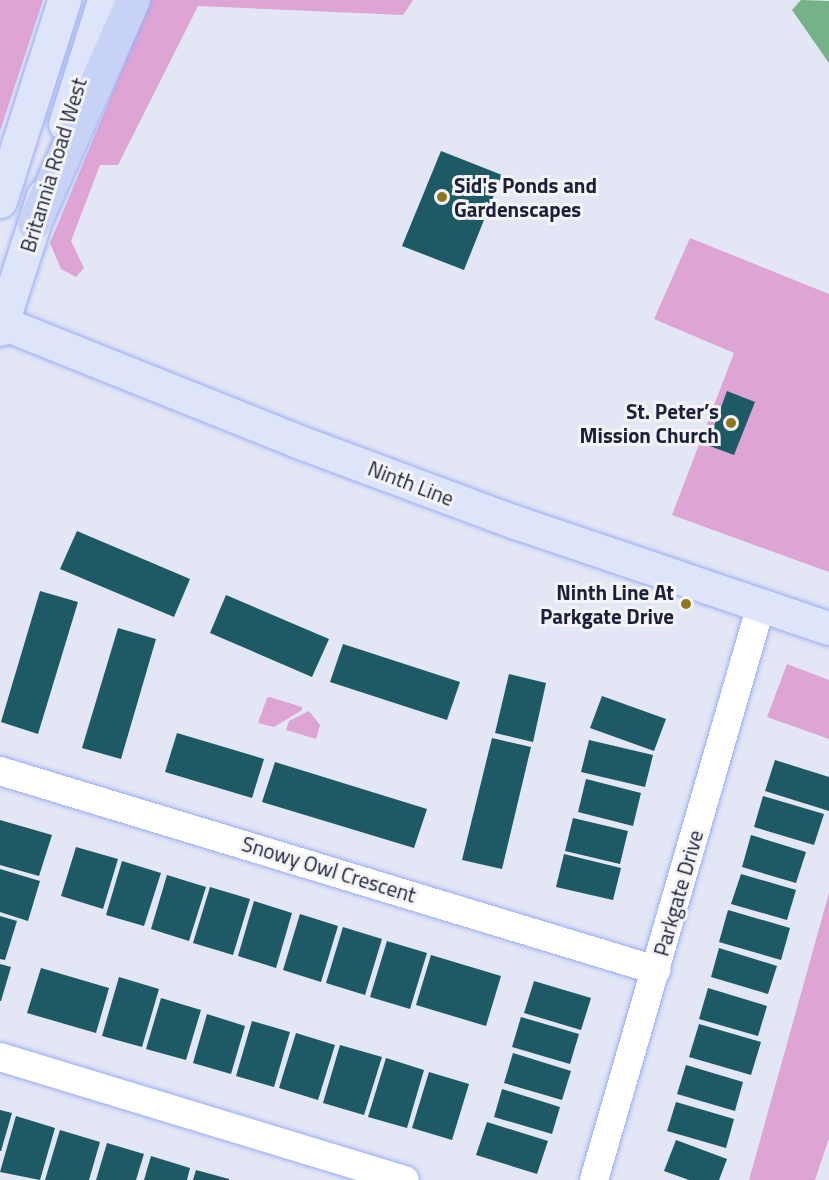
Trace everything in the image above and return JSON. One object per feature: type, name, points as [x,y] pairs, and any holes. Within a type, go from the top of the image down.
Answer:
[{"type":"highway","points":[[34,223],[133,0]]},
{"type":"main road","name":"Britannia Road West","points":[[0,201],[64,0]]},
{"type":"main road","name":"Britannia Road West","points":[[1,324],[104,0]]},
{"type":"main road","name":"Ninth Line","points":[[1,324],[286,437],[515,522],[829,628]]},
{"type":"street","name":"Parkgate Drive","points":[[594,1180],[761,605]]},
{"type":"street","name":"Snowy Owl Crescent","points":[[0,771],[656,970]]},
{"type":"street","points":[[0,1057],[405,1180]]},
{"type":"shaded area","points":[[0,0],[43,0],[0,131]]},
{"type":"shaded area","points":[[151,0],[413,0],[403,15],[198,6],[118,165],[100,165],[71,241],[84,268],[76,277],[61,269],[50,243]]},
{"type":"shaded area","points":[[801,0],[829,1],[829,63],[792,10]]},
{"type":"shaded area","points":[[690,238],[829,294],[829,572],[672,515],[734,353],[654,319]]},
{"type":"shaded area","points":[[787,664],[829,680],[829,739],[767,717]]},
{"type":"shaded area","points":[[267,698],[302,707],[302,710],[274,727],[258,723]]},
{"type":"shaded area","points":[[309,711],[320,725],[316,739],[286,730],[289,721]]},
{"type":"shaded area","points":[[829,893],[829,1138],[815,1180],[749,1180]]},
{"type":"building","points":[[441,151],[502,175],[464,270],[402,246]]},
{"type":"building","name":"St. Peter’s Mission Church","points":[[727,391],[755,402],[734,455],[707,445]]},
{"type":"building","points":[[77,531],[190,579],[174,617],[60,569]]},
{"type":"building","points":[[40,591],[78,602],[38,734],[1,722]]},
{"type":"building","points":[[226,595],[329,639],[312,677],[210,633]]},
{"type":"building","points":[[118,628],[156,639],[121,759],[82,748]]},
{"type":"building","points":[[343,644],[460,682],[447,720],[330,682]]},
{"type":"building","points":[[509,674],[546,683],[533,742],[495,733]]},
{"type":"building","points":[[602,696],[666,719],[654,751],[590,728]]},
{"type":"building","points":[[177,733],[264,759],[252,798],[165,772]]},
{"type":"building","points":[[492,738],[531,747],[502,869],[462,860]]},
{"type":"building","points":[[589,740],[653,755],[645,787],[581,772]]},
{"type":"building","points":[[775,760],[829,777],[829,811],[765,791]]},
{"type":"building","points":[[275,762],[427,809],[414,848],[262,802]]},
{"type":"building","points":[[586,779],[641,793],[633,826],[578,812]]},
{"type":"building","points":[[763,796],[824,814],[814,845],[754,827]]},
{"type":"building","points":[[573,818],[628,831],[620,864],[565,851]]},
{"type":"building","points":[[0,820],[52,835],[39,876],[0,865]]},
{"type":"building","points":[[751,835],[806,852],[796,883],[742,867]]},
{"type":"building","points":[[76,847],[118,859],[103,909],[61,896]]},
{"type":"building","points":[[564,854],[621,868],[613,900],[556,887]]},
{"type":"building","points":[[122,861],[161,873],[144,926],[106,915]]},
{"type":"building","points":[[0,869],[40,881],[28,921],[0,912]]},
{"type":"building","points":[[741,874],[796,890],[787,920],[731,904]]},
{"type":"building","points":[[167,875],[206,887],[189,941],[151,929]]},
{"type":"building","points":[[210,887],[250,899],[233,955],[193,943]]},
{"type":"building","points":[[254,901],[292,913],[276,968],[238,956]]},
{"type":"building","points":[[728,910],[790,928],[781,960],[719,942]]},
{"type":"building","points":[[300,914],[338,926],[321,982],[283,970]]},
{"type":"building","points":[[0,916],[17,921],[5,960],[0,959]]},
{"type":"building","points":[[343,927],[382,939],[365,995],[326,983]]},
{"type":"building","points":[[387,941],[427,953],[410,1009],[370,997]]},
{"type":"building","points":[[719,948],[777,966],[768,994],[711,977]]},
{"type":"building","points":[[431,955],[501,976],[486,1026],[416,1005]]},
{"type":"building","points":[[0,964],[11,967],[1,1001],[0,1001]]},
{"type":"building","points":[[41,968],[109,988],[96,1033],[27,1013]]},
{"type":"building","points":[[119,977],[159,989],[142,1047],[102,1036]]},
{"type":"building","points":[[534,981],[591,998],[581,1030],[524,1013]]},
{"type":"building","points":[[708,988],[767,1006],[758,1036],[699,1019]]},
{"type":"building","points":[[161,998],[201,1010],[186,1060],[146,1049]]},
{"type":"building","points":[[207,1014],[245,1026],[231,1074],[193,1063]]},
{"type":"building","points":[[521,1017],[579,1034],[570,1064],[512,1047]]},
{"type":"building","points":[[252,1021],[290,1032],[274,1087],[236,1076]]},
{"type":"building","points":[[699,1024],[761,1042],[751,1075],[689,1057]]},
{"type":"building","points":[[296,1033],[335,1045],[318,1100],[279,1088]]},
{"type":"building","points":[[340,1045],[382,1057],[364,1115],[323,1103]]},
{"type":"building","points":[[513,1053],[571,1071],[562,1100],[504,1083]]},
{"type":"building","points":[[386,1058],[424,1070],[407,1128],[368,1117]]},
{"type":"building","points":[[686,1065],[743,1082],[735,1111],[677,1094]]},
{"type":"building","points":[[429,1072],[469,1084],[452,1140],[412,1128]]},
{"type":"building","points":[[502,1089],[560,1107],[552,1134],[494,1117]]},
{"type":"building","points":[[676,1102],[734,1119],[726,1148],[667,1131]]},
{"type":"building","points":[[0,1110],[12,1113],[1,1151],[0,1151]]},
{"type":"building","points":[[16,1116],[55,1128],[40,1180],[0,1172]]},
{"type":"building","points":[[487,1122],[548,1141],[537,1174],[476,1155]]},
{"type":"building","points":[[60,1130],[100,1142],[89,1180],[45,1180]]},
{"type":"building","points":[[676,1140],[727,1159],[719,1180],[689,1180],[664,1171]]},
{"type":"building","points":[[107,1143],[144,1154],[136,1180],[96,1180]]},
{"type":"building","points":[[151,1156],[190,1168],[187,1180],[144,1180]]},
{"type":"building","points":[[196,1170],[229,1179],[229,1180],[193,1180]]},
{"type":"place","name":"Sid's Ponds and Gardenscapes","points":[[442,197]]},
{"type":"place","name":"St. Peter’s Mission Church","points":[[731,423]]},
{"type":"place","name":"Ninth Line At Parkgate Drive","points":[[686,604]]}]
